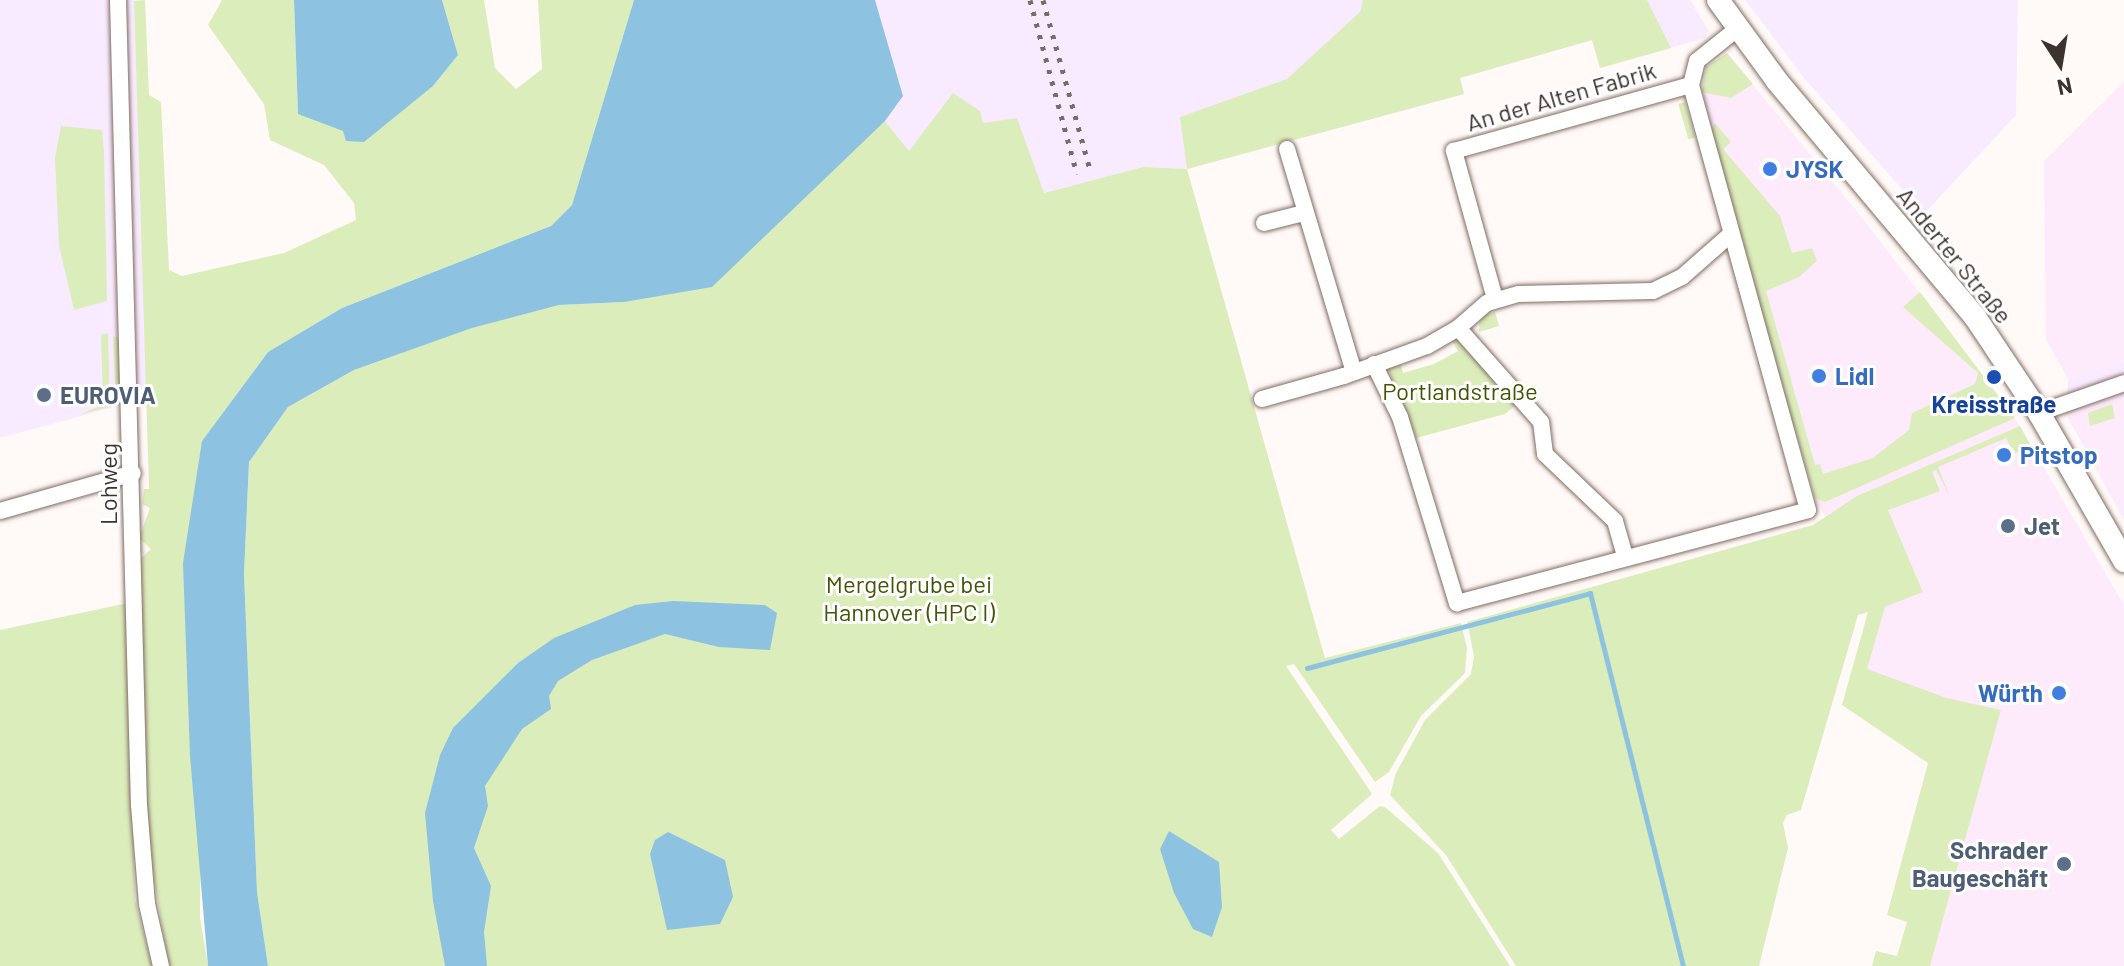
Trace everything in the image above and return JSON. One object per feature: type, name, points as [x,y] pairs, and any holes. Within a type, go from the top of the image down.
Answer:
[{"type":"main road","name":"Anderter Straße","points":[[1718,0],[1737,29],[1935,265],[2039,413],[2124,561]]},
{"type":"street","name":"Lohweg","points":[[118,0],[142,867],[161,966]]},
{"type":"street","points":[[1374,364],[1400,417],[1457,603],[1625,556],[1808,510],[1691,85],[1697,61],[1737,29]]},
{"type":"street","name":"An der Alten Fabrik","points":[[1495,299],[1454,151],[1691,85]]},
{"type":"street","points":[[1287,149],[1354,372]]},
{"type":"street","points":[[1264,223],[1304,213]]},
{"type":"street","points":[[1262,399],[1354,372],[1427,346],[1458,328],[1495,299],[1518,294],[1653,291],[1682,277],[1731,234]]},
{"type":"street","points":[[1458,328],[1541,422],[1545,454],[1615,521],[1625,556]]},
{"type":"street","points":[[2039,413],[2124,383]]},
{"type":"street","points":[[0,511],[133,473]]},
{"type":"shaded area","points":[[0,0],[138,0],[134,1],[143,269],[166,393],[0,438]]},
{"type":"shaded area","points":[[875,0],[1690,0],[1709,31],[1705,38],[1600,68],[1592,40],[1460,78],[1464,94],[1187,169],[1143,167],[1043,193],[942,129],[909,151],[885,121],[903,96]]},
{"type":"shaded area","points":[[1745,0],[2018,0],[2016,115],[1924,214],[1804,78]]},
{"type":"shaded area","points":[[1727,53],[1863,219],[2015,418],[2124,605],[2124,966],[1930,966],[2001,710],[1947,698],[1866,670],[1885,607],[1923,592],[1878,487],[1825,516],[1815,498],[1708,135],[1702,74]]},
{"type":"shaded area","points":[[2124,82],[2124,360],[2068,379],[2046,339],[2044,161]]},
{"type":"shaded area","points":[[2124,360],[2124,397],[2067,415],[2068,379]]},
{"type":"shaded area","points":[[2124,397],[2124,520],[2067,416]]},
{"type":"green space","points":[[145,0],[149,95],[161,102],[169,270],[182,276],[284,253],[356,220],[354,203],[324,165],[270,140],[264,104],[208,25],[222,0],[294,0],[298,114],[404,108],[433,86],[458,55],[442,0],[484,0],[495,68],[516,89],[542,69],[538,0],[634,0],[572,205],[551,226],[342,308],[268,352],[202,441],[200,917],[208,966],[169,966],[149,850],[138,561],[151,549],[141,540],[136,546],[150,508],[142,504],[144,489],[149,489],[134,1]]},
{"type":"green space","points":[[1363,0],[1647,0],[1671,48],[1600,68],[1592,40],[1460,78],[1464,94],[1187,169],[1180,117],[1287,79],[1360,12]]},
{"type":"green space","points":[[1727,53],[1753,84],[1731,98],[1702,92],[1706,67]]},
{"type":"green space","name":"Mergelgrube bei Hannover (HPC I)","points":[[953,93],[980,111],[983,123],[1017,118],[1044,193],[1143,167],[1187,169],[1325,658],[1461,623],[1467,648],[1465,673],[1421,716],[1389,772],[1375,782],[1294,664],[1286,666],[1372,794],[1331,830],[1339,839],[1380,806],[1385,807],[1438,853],[1510,966],[268,966],[257,892],[244,574],[249,462],[288,407],[354,370],[471,328],[559,305],[624,302],[803,197],[885,121],[909,151]]},
{"type":"green space","points":[[1685,102],[1695,138],[1688,139],[1678,104]]},
{"type":"green space","points":[[1715,123],[1731,142],[1723,149],[1780,216],[1792,253],[1812,248],[1817,261],[1799,277],[1766,291],[1815,465],[1820,464],[1823,474],[1873,458],[1909,430],[1912,413],[1975,384],[1978,373],[1903,307],[1920,292],[2015,418],[1825,502],[1815,498],[1708,135]]},
{"type":"green space","points":[[61,126],[102,130],[104,151],[107,301],[74,310],[59,246],[55,158]]},
{"type":"green space","points":[[1495,312],[1499,326],[1479,332],[1480,316]]},
{"type":"green space","points":[[108,333],[110,407],[78,415],[103,405],[101,335]]},
{"type":"green space","points":[[113,337],[120,337],[121,384],[115,384]]},
{"type":"green space","name":"Portlandstraße","points":[[1458,340],[1517,404],[1505,414],[1416,438],[1388,369],[1400,361],[1403,373],[1434,364],[1458,351],[1452,341]]},
{"type":"green space","points":[[2112,404],[2115,418],[2090,426],[2088,413]]},
{"type":"green space","points":[[2020,426],[2031,446],[2014,454],[2006,438],[1938,467],[1949,495],[1936,470],[1932,472],[1940,491],[1888,510],[1923,592],[1885,607],[1867,669],[1947,698],[2001,710],[1930,966],[1872,966],[1876,951],[1897,956],[1907,922],[1887,915],[1928,763],[1842,705],[1868,612],[1858,615],[1801,810],[1787,815],[1783,823],[1788,848],[1759,966],[1516,966],[1446,855],[1390,795],[1396,773],[1425,720],[1471,674],[1474,656],[1467,622],[1813,525],[1857,496]]},
{"type":"green space","points":[[128,603],[135,900],[152,966],[0,966],[0,630]]},
{"type":"water","points":[[294,0],[442,0],[458,55],[433,86],[364,142],[346,141],[343,131],[298,114]]},
{"type":"water","points":[[634,0],[875,0],[903,96],[885,121],[712,287],[624,302],[559,305],[472,328],[354,370],[288,407],[249,462],[244,574],[257,892],[268,966],[208,966],[190,756],[183,563],[202,441],[268,352],[342,308],[551,226],[572,205]]},
{"type":"water","points":[[673,601],[765,605],[777,613],[770,650],[719,647],[665,634],[592,660],[558,681],[549,696],[551,709],[522,729],[485,786],[488,806],[474,848],[491,886],[484,932],[487,966],[445,966],[433,901],[425,813],[440,755],[453,728],[518,663],[554,638],[635,605]]},
{"type":"water","points":[[1169,831],[1219,862],[1222,907],[1212,937],[1193,929],[1174,893],[1160,849]]},
{"type":"water","points":[[668,832],[725,860],[733,897],[720,924],[667,930],[650,854],[655,840]]},
{"type":"waterway","points":[[1307,668],[1590,593],[1683,966]]},
{"type":"railway","points":[[1030,0],[1077,174]]},
{"type":"railway","points":[[1043,0],[1090,170]]},
{"type":"place","name":"JYSK","points":[[1770,169]]},
{"type":"place","name":"Lidl","points":[[1819,376]]},
{"type":"place","name":"Kreisstraße","points":[[1994,377]]},
{"type":"place","name":"EUROVIA","points":[[44,395]]},
{"type":"place","name":"Pitstop","points":[[2004,455]]},
{"type":"place","name":"Jet","points":[[2008,526]]},
{"type":"place","name":"Würth","points":[[2059,693]]},
{"type":"place","name":"Schrader Baugeschäft","points":[[2064,864]]}]
